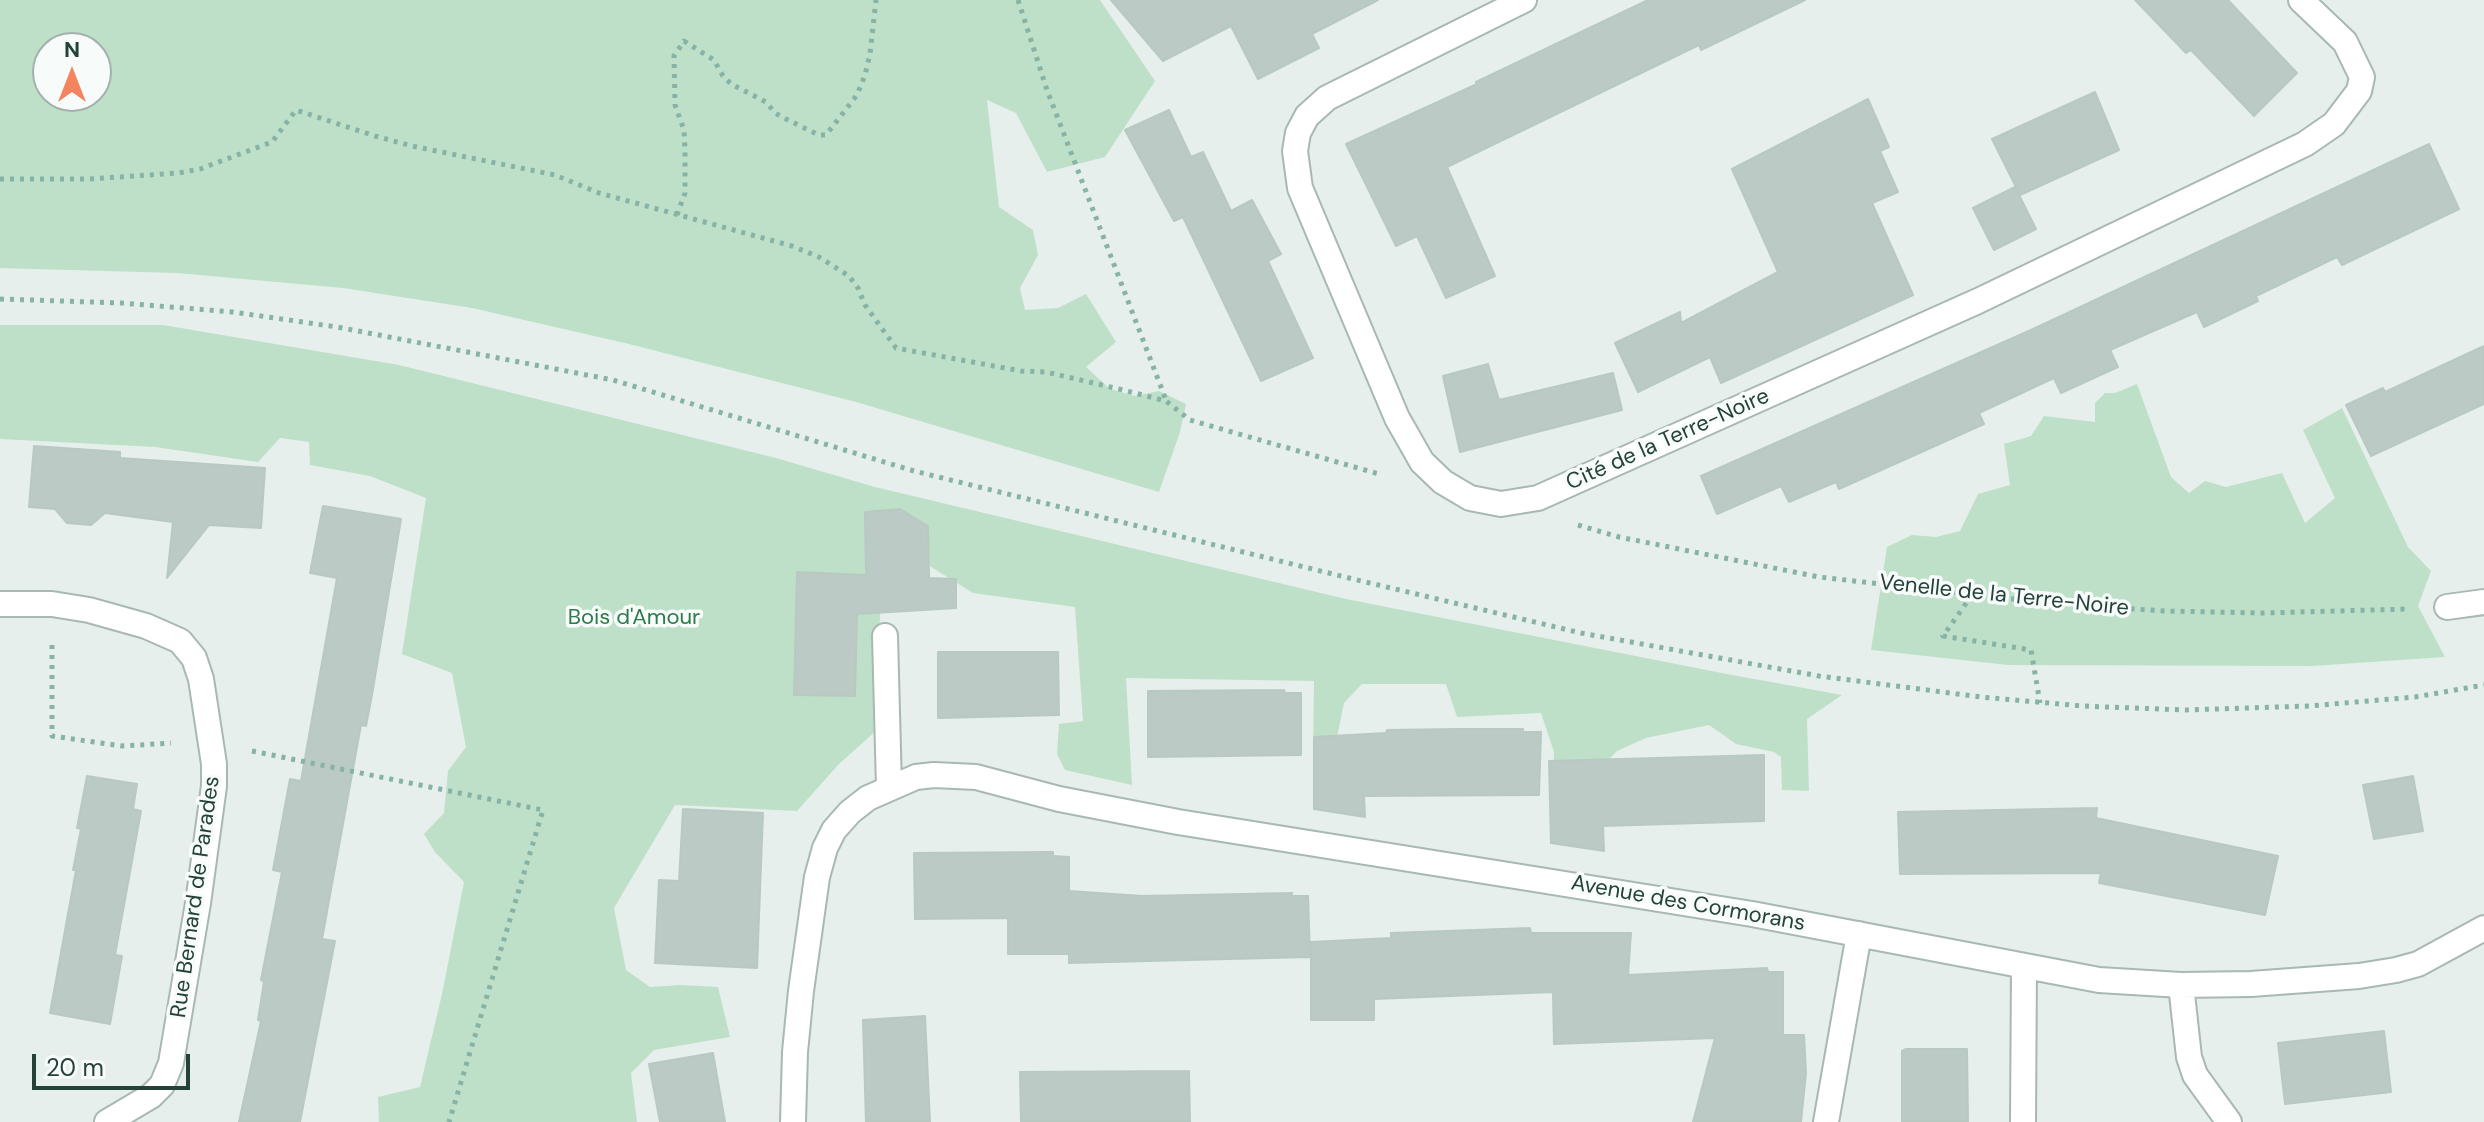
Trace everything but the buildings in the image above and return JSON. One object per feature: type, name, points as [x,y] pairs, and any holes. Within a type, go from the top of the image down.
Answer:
[{"type":"street","name":"Cité de la Terre-Noire","points":[[1524,0],[1327,98],[1307,116],[1298,133],[1295,151],[1300,188],[1397,418],[1422,462],[1443,482],[1470,498],[1501,504],[1538,498],[1978,301],[2305,144],[2343,114],[2359,91],[2362,77],[2345,42],[2301,0]]},
{"type":"street","points":[[2447,607],[2484,602]]},
{"type":"street","name":"Rue Bernard de Parades","points":[[0,604],[52,604],[89,610],[146,626],[180,641],[194,658],[201,679],[214,775],[209,833],[171,1063],[162,1085],[151,1096],[107,1122]]},
{"type":"street","points":[[885,636],[889,788]]},
{"type":"street","name":"Avenue des Cormorans","points":[[793,1122],[801,991],[817,877],[825,848],[834,830],[850,812],[868,798],[916,777],[976,777],[1107,810],[1752,914],[2099,980],[2181,985],[2251,984],[2359,976],[2418,964],[2484,928]]},
{"type":"street","points":[[1826,1122],[1859,934]]},
{"type":"street","points":[[2023,1122],[2024,967]]},
{"type":"street","points":[[2181,985],[2189,1057],[2195,1075],[2229,1122]]},
{"type":"path","points":[[677,215],[685,193],[685,150],[684,130],[675,105],[674,56],[684,41],[714,60],[731,84],[766,102],[775,113],[786,119],[819,135],[826,135],[857,95],[865,75],[876,0]]},
{"type":"path","points":[[1018,0],[1047,90],[1166,401]]},
{"type":"path","points":[[0,179],[89,179],[200,169],[272,142],[296,110],[412,146],[555,175],[599,193],[756,234],[819,257],[849,276],[865,305],[896,348],[1077,378],[1166,401],[1190,420],[1379,474],[1422,462]]},
{"type":"path","points":[[0,299],[136,304],[233,312],[337,327],[613,380],[914,471],[1581,633],[1819,676],[2040,703],[2185,710],[2309,706],[2415,697],[2484,685]]},
{"type":"path","name":"Venelle de la Terre-Noire","points":[[1538,498],[1567,522],[1619,537],[1819,577],[1972,595],[2164,611],[2358,612],[2447,607]]},
{"type":"path","points":[[1972,595],[1943,636],[2031,650],[2040,703]]},
{"type":"path","points":[[52,604],[52,736],[122,746],[211,743],[543,810],[449,1122]]},
{"type":"green space","points":[[0,0],[1100,0],[1155,81],[1105,157],[1047,172],[1016,113],[987,100],[999,207],[1033,230],[1038,255],[1020,288],[1025,310],[1058,308],[1086,294],[1116,342],[1086,367],[1110,389],[1135,396],[1159,391],[1186,404],[1180,432],[1159,492],[856,402],[472,308],[343,288],[177,273],[0,268]]},
{"type":"green space","name":"Bois d'Amour","points":[[0,325],[163,325],[399,365],[776,458],[875,487],[1346,599],[1842,695],[1807,719],[1809,791],[1782,790],[1781,757],[1774,752],[1736,744],[1709,725],[1646,738],[1617,751],[1585,784],[1553,786],[1554,752],[1541,713],[1457,717],[1446,684],[1362,684],[1344,703],[1334,752],[1313,754],[1314,681],[1126,678],[1132,785],[1065,770],[1057,754],[1059,724],[1083,721],[1075,607],[973,593],[928,565],[881,576],[877,730],[839,764],[797,811],[675,805],[614,908],[626,970],[650,987],[718,987],[730,1037],[654,1050],[631,1073],[637,1122],[379,1122],[378,1097],[420,1087],[464,882],[435,852],[424,834],[444,813],[448,771],[466,747],[452,673],[402,654],[426,498],[370,476],[310,465],[309,442],[280,438],[258,462],[155,447],[0,439]]},
{"type":"green space","points":[[2137,384],[2171,477],[2189,493],[2205,481],[2226,487],[2282,473],[2305,523],[2335,498],[2303,430],[2342,408],[2408,547],[2431,571],[2418,606],[2445,657],[2312,666],[2008,665],[1871,650],[1887,547],[1912,535],[1936,537],[1960,531],[1978,494],[2010,485],[2004,444],[2031,436],[2044,416],[2095,422],[2095,403],[2105,393],[2115,393]]}]
